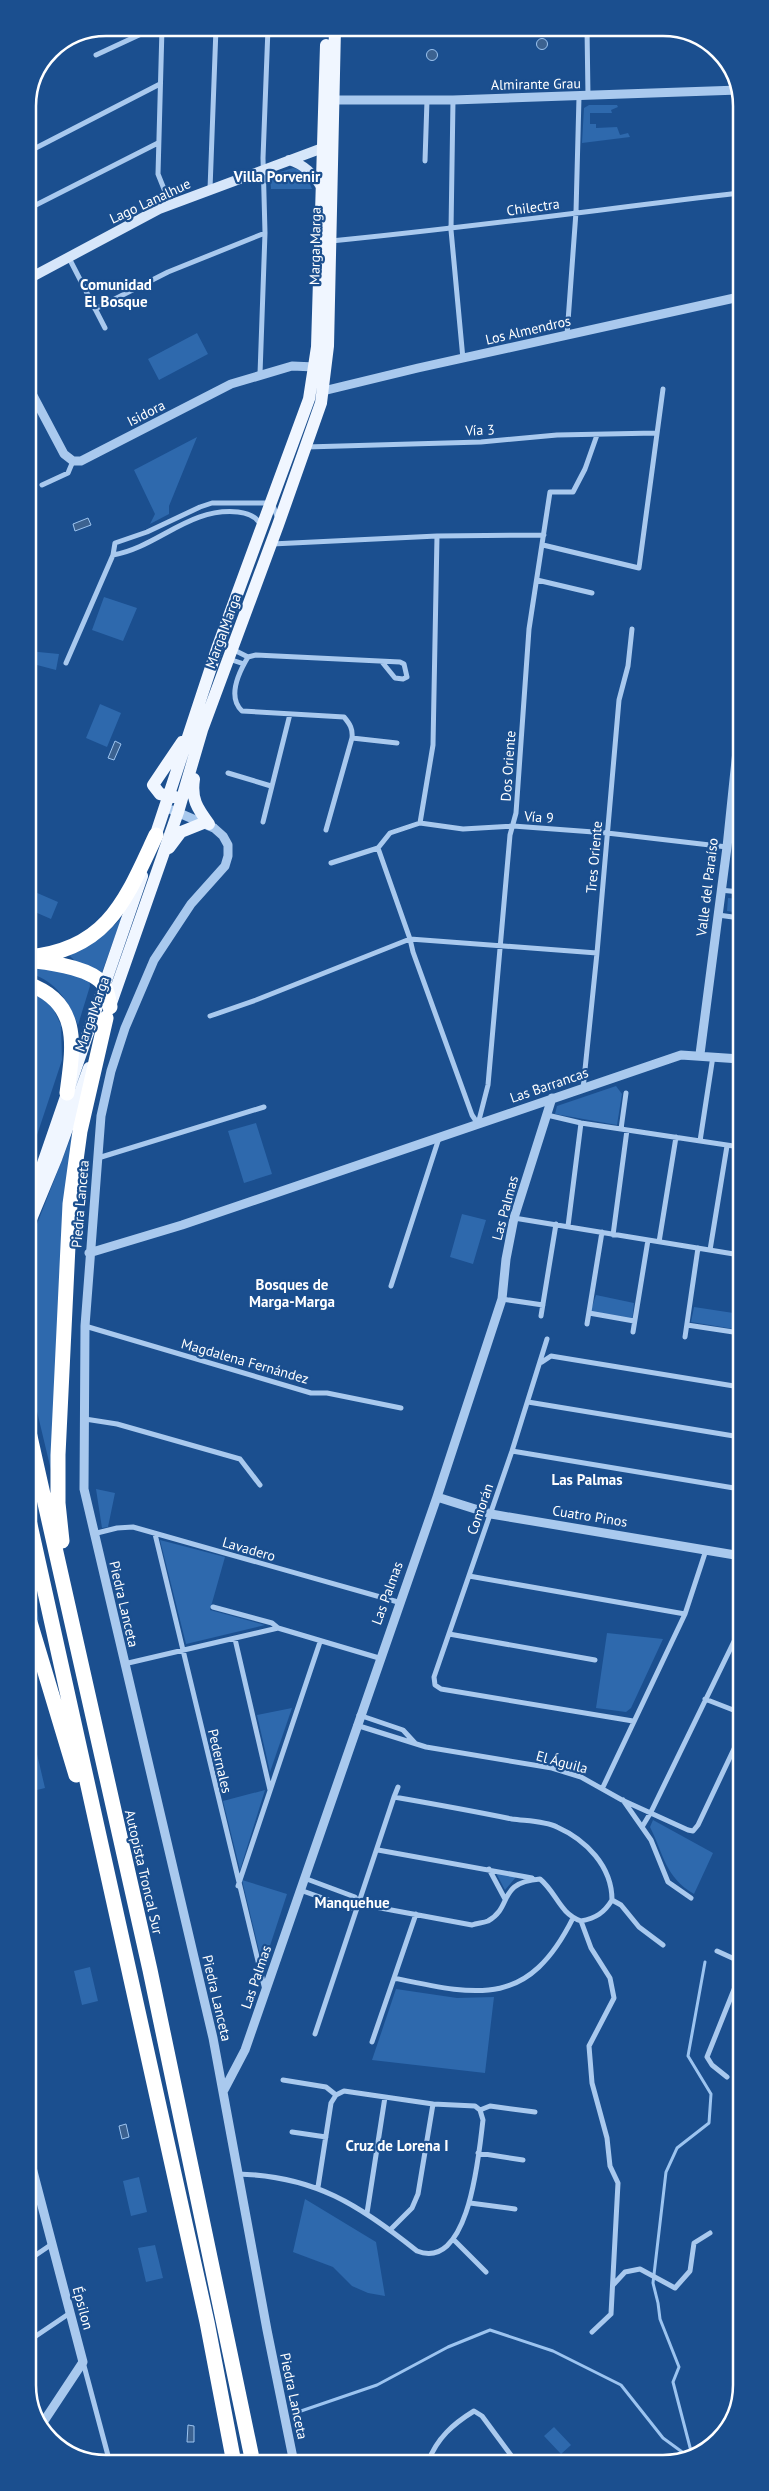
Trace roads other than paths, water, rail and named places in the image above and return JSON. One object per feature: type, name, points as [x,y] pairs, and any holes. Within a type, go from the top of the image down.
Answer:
[{"type":"highway","points":[[36,956],[66,950],[83,942],[113,917],[131,889],[156,835]]},
{"type":"highway","points":[[36,960],[72,968],[94,977],[105,986],[108,1012],[80,1131],[70,1204],[58,1484],[68,1610]]},
{"type":"highway","points":[[36,988],[52,996],[63,1010],[70,1026],[73,1050],[67,1093]]},
{"type":"highway","name":"Autopista Troncal Sur","points":[[36,1464],[150,1970],[225,2320],[256,2455]]},
{"type":"highway","points":[[36,1552],[207,2322],[232,2455]]},
{"type":"highway","points":[[36,1642],[110,1886]]},
{"type":"highway","name":"Autopista Troncal Sur","points":[[225,2320],[251,2455]]},
{"type":"highway","points":[[207,2322],[224,2455]]},
{"type":"main road","name":"Marga Marga","points":[[36,1184],[105,986],[166,802],[195,731],[230,654],[306,447],[323,391],[328,346],[330,241],[328,146],[324,116],[327,36]]},
{"type":"main road","name":"Marga Marga","points":[[36,1207],[56,1159],[178,812],[195,731],[262,530],[309,400],[315,367],[322,188],[334,100],[335,36]]},
{"type":"main road","name":"Lago Lanalhue","points":[[36,275],[170,204],[328,146]]},
{"type":"main road","points":[[289,160],[302,164],[311,172],[322,188]]},
{"type":"main road","points":[[315,367],[320,372],[323,391]]},
{"type":"main road","points":[[182,798],[166,802],[155,789],[154,781],[195,731]]},
{"type":"main road","points":[[161,861],[182,832],[207,823],[195,804],[192,793],[195,731]]},
{"type":"street","points":[[96,55],[137,36]]},
{"type":"street","points":[[162,36],[158,174],[170,204]]},
{"type":"street","points":[[210,189],[216,36]]},
{"type":"street","points":[[260,374],[265,233],[265,168],[263,158],[268,36]]},
{"type":"street","points":[[567,335],[587,36]]},
{"type":"street","points":[[324,116],[334,100],[326,75]]},
{"type":"street","points":[[36,148],[160,84]]},
{"type":"street","name":"Almirante Grau","points":[[334,100],[583,97],[731,90]]},
{"type":"street","points":[[425,161],[427,100]]},
{"type":"street","points":[[453,100],[451,230],[463,360]]},
{"type":"street","points":[[36,205],[158,143]]},
{"type":"street","name":"Chilectra","points":[[330,241],[451,230],[576,212],[733,194]]},
{"type":"street","points":[[95,308],[168,272],[265,233]]},
{"type":"street","points":[[68,257],[105,328]]},
{"type":"street","name":"Los Almendros","points":[[323,391],[733,298]]},
{"type":"street","name":"Isidora","points":[[73,461],[85,460],[231,384],[292,366],[315,367]]},
{"type":"street","points":[[543,545],[639,568],[663,389]]},
{"type":"street","points":[[36,401],[64,454],[73,461],[68,473],[42,484]]},
{"type":"street","name":"Vía 3","points":[[306,447],[481,442],[557,436],[656,433]]},
{"type":"street","name":"Dos Oriente","points":[[478,1124],[488,1085],[502,947],[510,835],[516,813],[529,628],[550,492],[573,492],[586,469],[597,435]]},
{"type":"street","points":[[66,663],[113,555],[115,543],[147,532],[200,506],[226,502],[272,503],[278,513],[273,540],[544,534]]},
{"type":"street","points":[[113,555],[134,549],[186,522],[218,510],[246,513],[258,520],[262,530]]},
{"type":"street","points":[[420,823],[433,745],[437,536]]},
{"type":"street","points":[[537,580],[592,593]]},
{"type":"street","name":"Tres Oriente","points":[[583,1089],[619,700],[628,666],[632,629]]},
{"type":"street","points":[[230,654],[248,657],[256,655],[382,662],[404,664],[407,677],[403,679],[395,678],[382,662]]},
{"type":"street","points":[[230,654],[244,664]]},
{"type":"street","points":[[248,657],[234,697],[236,705],[242,711],[344,717],[349,723],[353,732],[352,738],[326,830]]},
{"type":"street","points":[[263,822],[290,714]]},
{"type":"street","points":[[352,738],[397,742]]},
{"type":"street","points":[[228,773],[271,786]]},
{"type":"street","name":"Valle del Paraíso","points":[[700,1054],[733,789]]},
{"type":"street","name":"Piedra Lanceta","points":[[166,802],[178,812],[207,823],[223,836],[228,845],[228,856],[218,875],[192,904],[166,940],[140,990],[111,1071],[101,1116],[89,1253],[85,1326],[84,1489],[224,2090],[267,2330],[293,2455]]},
{"type":"street","name":"Vía 9","points":[[331,862],[378,848],[390,834],[420,823],[464,829],[513,826],[607,833],[726,847]]},
{"type":"street","points":[[378,848],[472,1116],[478,1124]]},
{"type":"street","points":[[720,890],[733,891]]},
{"type":"street","points":[[717,915],[733,917]]},
{"type":"street","points":[[210,1016],[256,1000],[410,939],[597,953]]},
{"type":"street","name":"Las Barrancas","points":[[89,1253],[155,1233],[439,1138],[681,1054],[700,1054],[733,1058]]},
{"type":"street","points":[[700,1141],[713,1056]]},
{"type":"street","points":[[613,1235],[626,1092]]},
{"type":"street","name":"Las Palmas","points":[[224,2090],[245,2050],[398,1602],[436,1497],[502,1299],[506,1259],[514,1218],[552,1098]]},
{"type":"street","points":[[98,1158],[264,1106]]},
{"type":"street","points":[[547,1115],[581,1123],[733,1146]]},
{"type":"street","points":[[568,1226],[581,1123]]},
{"type":"street","points":[[391,1286],[439,1138]]},
{"type":"street","points":[[659,1242],[676,1138]]},
{"type":"street","points":[[710,1250],[727,1146]]},
{"type":"street","points":[[514,1218],[733,1254]]},
{"type":"street","points":[[541,1316],[556,1224]]},
{"type":"street","points":[[587,1324],[602,1232]]},
{"type":"street","points":[[633,1332],[648,1240]]},
{"type":"street","points":[[685,1337],[698,1248]]},
{"type":"street","points":[[502,1299],[543,1305]]},
{"type":"street","points":[[589,1313],[634,1321]]},
{"type":"street","points":[[687,1325],[733,1332]]},
{"type":"street","name":"Magdalena Fernández","points":[[85,1326],[311,1393],[327,1393],[401,1408]]},
{"type":"street","name":"Comorán","points":[[547,1339],[512,1451],[434,1677],[435,1684],[441,1689],[633,1721]]},
{"type":"street","points":[[541,1362],[551,1356],[733,1386]]},
{"type":"street","points":[[528,1402],[733,1436]]},
{"type":"street","points":[[85,1419],[117,1424],[240,1459],[260,1486]]},
{"type":"street","points":[[512,1451],[733,1488]]},
{"type":"street","name":"Cuatro Pinos","points":[[436,1497],[490,1514],[733,1555]]},
{"type":"street","name":"Lavadero","points":[[94,1534],[117,1528],[133,1527],[398,1602]]},
{"type":"street","name":"Pedernales","points":[[155,1534],[265,1992]]},
{"type":"street","points":[[603,1787],[685,1614],[706,1550]]},
{"type":"street","points":[[469,1576],[685,1614]]},
{"type":"street","points":[[213,1607],[272,1623],[278,1628],[320,1642],[379,1658]]},
{"type":"street","points":[[124,1664],[278,1628]]},
{"type":"street","points":[[449,1634],[595,1660]]},
{"type":"street","points":[[235,1639],[270,1790]]},
{"type":"street","points":[[238,1886],[320,1642]]},
{"type":"street","points":[[642,1827],[733,1643]]},
{"type":"street","points":[[705,1699],[733,1711]]},
{"type":"street","name":"El Águila","points":[[359,1715],[403,1730],[415,1743]]},
{"type":"street","name":"El Águila","points":[[356,1725],[415,1743],[460,1753],[552,1768],[581,1776],[603,1787],[622,1800],[688,1830],[693,1830],[698,1825],[733,1751]]},
{"type":"street","points":[[315,2034],[398,1787]]},
{"type":"street","points":[[378,1850],[540,1879],[550,1887],[563,1911],[581,1921],[598,1916],[612,1900],[612,1888],[604,1869],[594,1854],[582,1840],[555,1826],[394,1797]]},
{"type":"street","points":[[622,1800],[651,1840],[668,1882],[691,1898]]},
{"type":"street","points":[[489,1869],[505,1900]]},
{"type":"street","points":[[304,1878],[355,1897],[359,1904]]},
{"type":"street","points":[[300,1890],[351,1908],[359,1904],[472,1924],[487,1921],[498,1911],[512,1888],[522,1881],[540,1879]]},
{"type":"street","points":[[612,1900],[621,1905],[639,1927],[663,1945]]},
{"type":"street","points":[[372,2042],[416,1914]]},
{"type":"street","points":[[394,1978],[450,1990],[472,1992],[502,1988],[526,1978],[553,1954],[573,1918]]},
{"type":"street","points":[[581,1921],[592,1948],[610,1978],[614,1998],[589,2046],[592,2083],[607,2138],[610,2166],[618,2183],[611,2314],[592,2332]]},
{"type":"street","points":[[717,1951],[733,1958]]},
{"type":"street","points":[[726,2077],[712,2065],[706,2056],[733,1991]]},
{"type":"street","points":[[283,2080],[326,2087],[336,2095]]},
{"type":"street","points":[[238,2174],[262,2174],[318,2187],[367,2213],[417,2251],[424,2254],[433,2253],[441,2250],[453,2239],[463,2222],[470,2203],[483,2120],[480,2110],[475,2106],[433,2104],[344,2091],[336,2095],[331,2103],[318,2187]]},
{"type":"street","points":[[367,2213],[385,2097]]},
{"type":"street","points":[[390,2230],[412,2208],[418,2194],[433,2104]]},
{"type":"street","points":[[480,2110],[490,2106],[535,2112]]},
{"type":"street","points":[[292,2132],[326,2137]]},
{"type":"street","points":[[478,2154],[523,2160]]},
{"type":"street","name":"Épsilon","points":[[36,2188],[108,2455]]},
{"type":"street","points":[[470,2203],[515,2209]]},
{"type":"street","points":[[612,2286],[624,2272],[640,2269],[675,2288],[690,2271],[694,2243],[710,2233]]},
{"type":"street","points":[[453,2239],[486,2272]]},
{"type":"street","points":[[36,2255],[52,2244]]},
{"type":"street","points":[[36,2336],[70,2313]]},
{"type":"street","points":[[45,2419],[83,2362]]},
{"type":"street","points":[[431,2455],[437,2441],[460,2420],[474,2411],[482,2416],[511,2455]]},
{"type":"waterway","points":[[690,2449],[673,2382],[679,2367],[660,2319],[653,2283],[666,2172],[677,2148],[709,2123],[711,2094],[688,2056],[705,1962]]},
{"type":"waterway","points":[[301,2411],[377,2385],[448,2347],[490,2330],[553,2351],[621,2385],[663,2438],[682,2452]]},
{"type":"district","name":"Villa Porvenir","points":[[277,177]]},
{"type":"district","name":"Comunidad El Bosque","points":[[116,294]]},
{"type":"district","name":"Bosques de Marga-Marga","points":[[292,1294]]},
{"type":"district","name":"Las Palmas","points":[[587,1480]]},
{"type":"district","name":"Manquehue","points":[[352,1903]]},
{"type":"district","name":"Cruz de Lorena I","points":[[397,2146]]}]
